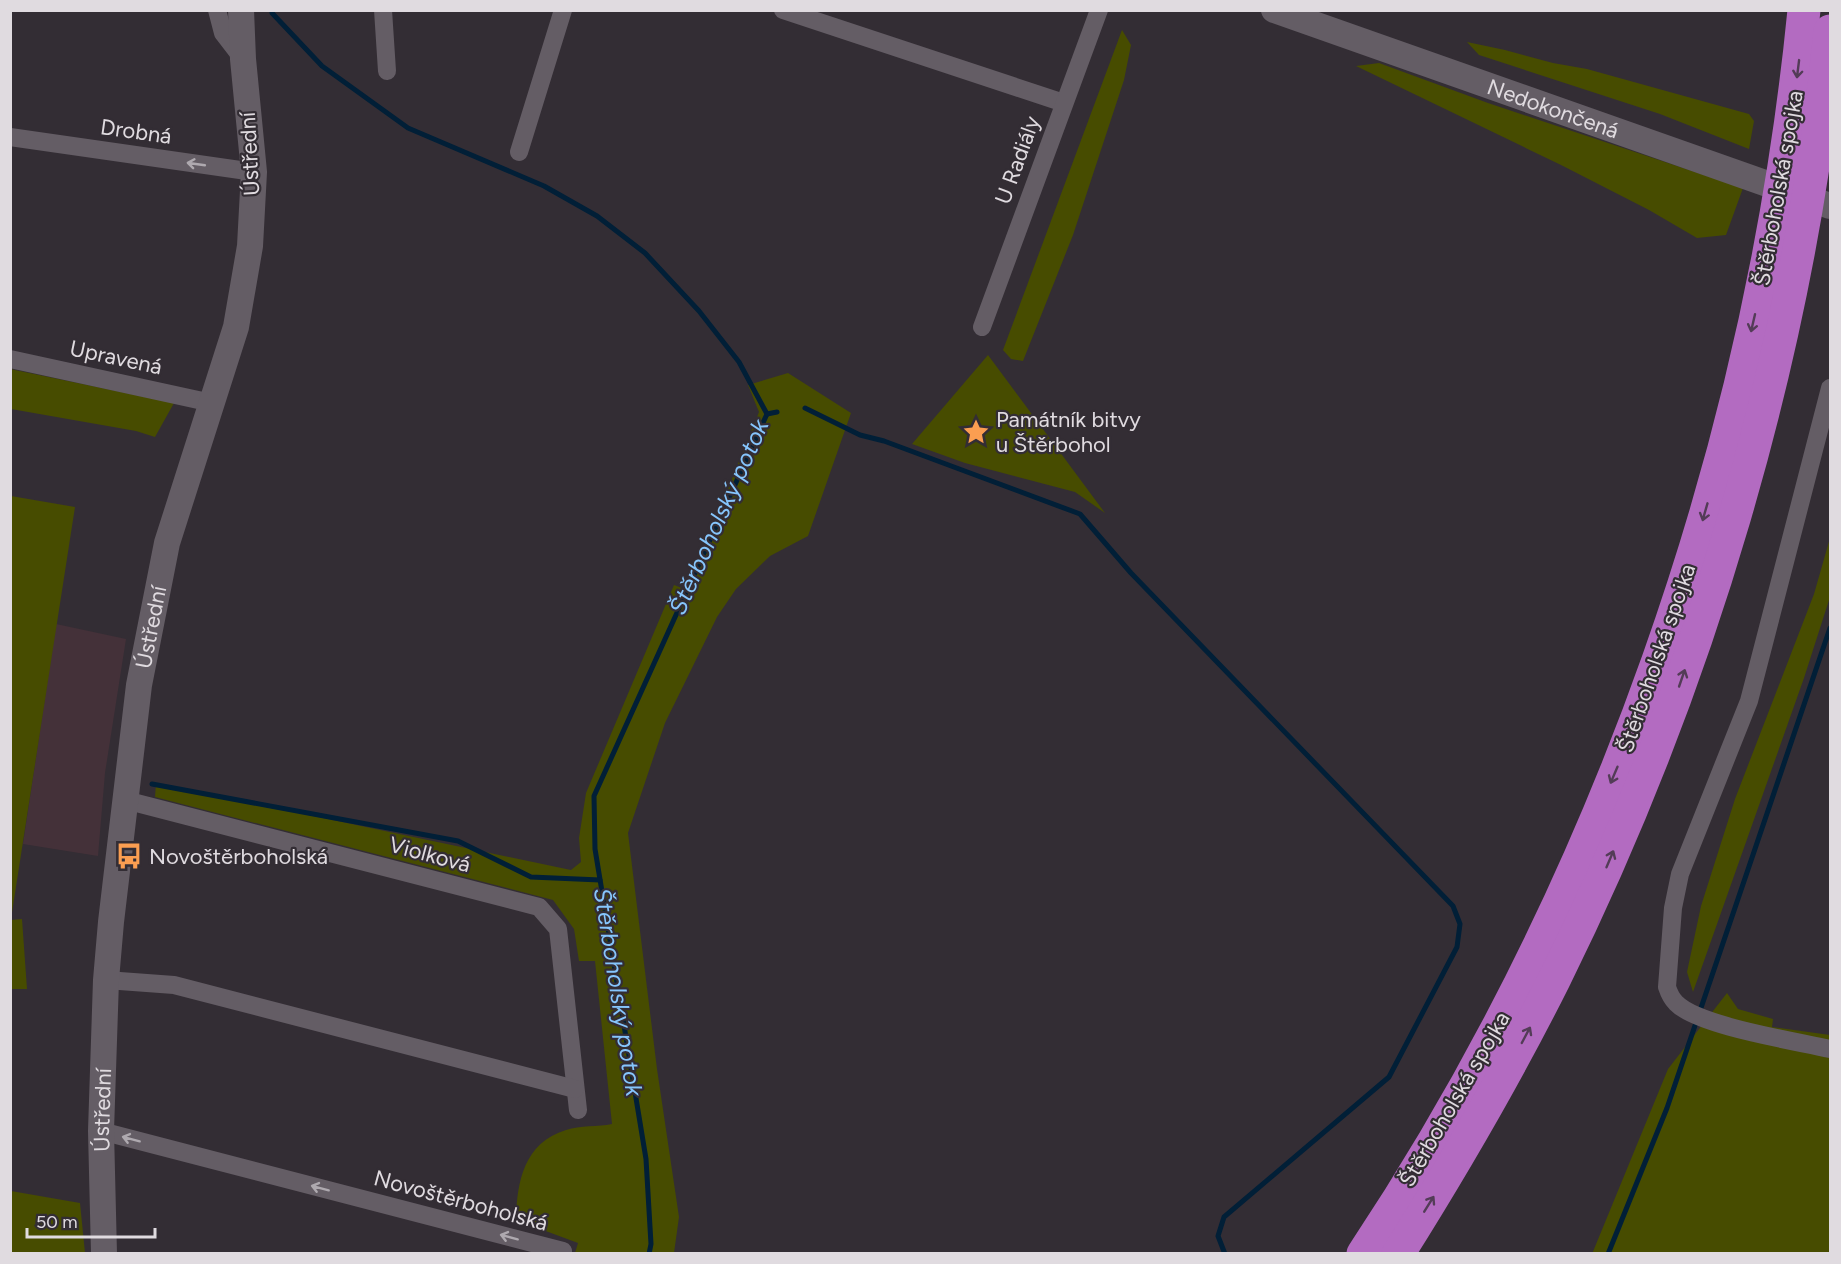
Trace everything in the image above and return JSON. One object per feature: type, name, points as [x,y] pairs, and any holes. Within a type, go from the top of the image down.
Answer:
[{"type":"highway","name":"Štěrboholská spojka","points":[[1363,1254],[1425,1154],[1510,1001],[1587,839],[1652,676],[1694,550],[1718,468],[1757,305],[1784,165],[1804,10]]},
{"type":"highway","name":"Štěrboholská spojka","points":[[1398,1254],[1477,1123],[1555,978],[1603,876],[1675,697],[1726,546],[1765,403],[1803,227],[1830,31]]},
{"type":"street","points":[[217,10],[224,33],[243,59]]},
{"type":"street","name":"Ústřední","points":[[104,1254],[101,1131],[106,980],[139,685],[167,543],[236,327],[249,246],[254,172],[243,59],[241,10]]},
{"type":"street","points":[[383,10],[387,71]]},
{"type":"street","points":[[519,152],[563,10]]},
{"type":"street","points":[[783,10],[1064,103]]},
{"type":"street","name":"U Radiály","points":[[982,327],[1099,10]]},
{"type":"street","name":"Nedokončená","points":[[1274,10],[1830,206]]},
{"type":"street","name":"Drobná","points":[[10,137],[254,172]]},
{"type":"street","name":"Upravená","points":[[10,359],[212,403]]},
{"type":"street","points":[[1830,388],[1749,701],[1680,874],[1672,908],[1667,987],[1670,996],[1677,1004],[1697,1016],[1830,1049]]},
{"type":"street","name":"Violková","points":[[125,800],[539,907],[558,928],[578,1110]]},
{"type":"street","points":[[106,980],[174,985],[575,1089]]},
{"type":"street","name":"Novoštěrboholská","points":[[101,1131],[563,1251],[562,1254]]},
{"type":"shaded area","points":[[1122,30],[1131,45],[1124,80],[1073,235],[1023,361],[1011,359],[1003,350]]},
{"type":"shaded area","points":[[1467,42],[1587,69],[1749,114],[1754,121],[1749,149],[1660,114],[1479,55]]},
{"type":"shaded area","points":[[1379,63],[1488,103],[1743,188],[1726,235],[1697,238],[1649,210],[1561,165],[1356,66]]},
{"type":"shaded area","points":[[988,355],[1105,513],[1075,492],[965,463],[912,444]]},
{"type":"shaded area","points":[[10,369],[174,403],[155,437],[136,431],[11,409]]},
{"type":"shaded area","points":[[788,373],[851,413],[808,536],[770,556],[736,589],[717,617],[665,723],[628,833],[657,1069],[679,1217],[674,1253],[575,1253],[578,1243],[516,1220],[521,1178],[532,1154],[541,1144],[552,1136],[571,1128],[612,1124],[595,961],[579,961],[574,929],[553,900],[155,797],[156,783],[571,870],[581,862],[579,838],[586,793],[674,585],[687,590],[759,412],[748,385]]},
{"type":"shaded area","points":[[10,496],[75,507],[11,919]]},
{"type":"shaded area","points":[[1830,538],[1830,597],[1804,678],[1693,992],[1687,972],[1701,906],[1735,799],[1814,594]]},
{"type":"shaded area","points":[[56,624],[126,639],[105,773],[98,856],[23,844]]},
{"type":"shaded area","points":[[22,919],[27,989],[11,989],[11,920]]},
{"type":"shaded area","points":[[1727,993],[1738,1009],[1773,1019],[1772,1027],[1830,1035],[1830,1253],[1592,1254],[1668,1069]]},
{"type":"shaded area","points":[[11,1191],[80,1203],[85,1253],[11,1253]]},
{"type":"waterway","name":"Štěrboholský potok","points":[[272,10],[272,13],[322,66],[408,128],[544,186],[597,216],[645,253],[699,311],[739,362],[767,414],[594,796],[595,849],[646,1159],[651,1244],[649,1254]]},
{"type":"waterway","points":[[805,408],[860,435],[884,441],[1080,514],[1131,573],[1453,906],[1460,924],[1457,947],[1389,1077],[1224,1217],[1218,1236],[1225,1254]]},
{"type":"waterway","points":[[767,414],[777,412]]},
{"type":"waterway","points":[[1608,1254],[1667,1108],[1830,628]]},
{"type":"waterway","points":[[152,784],[458,841],[531,877],[600,880]]},
{"type":"place","name":"Památník bitvy u Štěrbohol","points":[[976,432]]},
{"type":"place","name":"Novoštěrboholská","points":[[129,856]]}]
